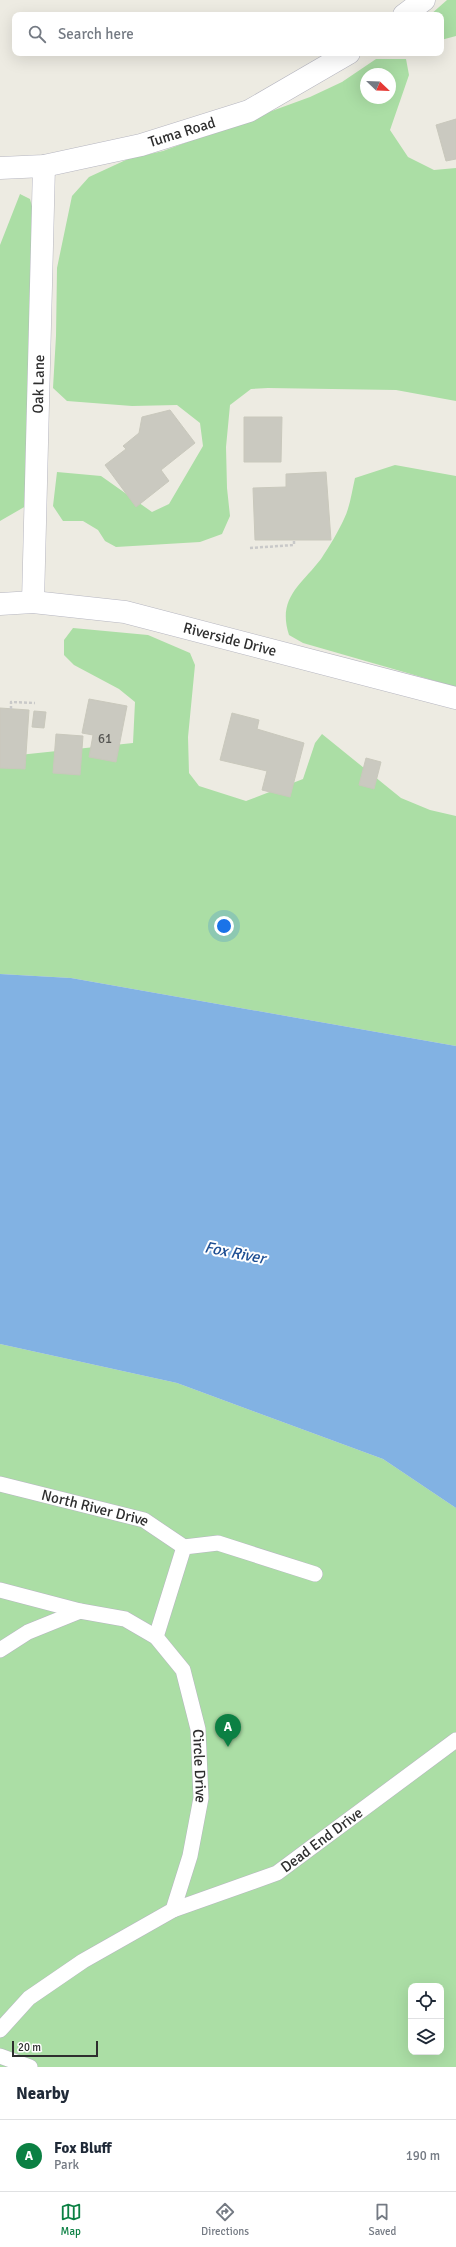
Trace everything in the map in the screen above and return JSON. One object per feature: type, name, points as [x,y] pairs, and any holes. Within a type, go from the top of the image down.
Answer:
[{"type":"street","points":[[408,12],[424,0]]},
{"type":"street","name":"Tuma Road","points":[[0,168],[44,166],[141,145],[249,111],[344,56]]},
{"type":"street","name":"Oak Lane","points":[[33,602],[44,166]]},
{"type":"street","name":"Riverside Drive","points":[[0,604],[33,602],[125,612],[456,698]]},
{"type":"lane","name":"North River Drive","points":[[0,1484],[144,1520],[184,1547]]},
{"type":"lane","points":[[156,1636],[184,1547],[218,1543],[315,1574]]},
{"type":"lane","name":"Circle Drive","points":[[0,1590],[80,1611],[125,1619],[156,1636],[183,1670],[198,1729],[201,1798],[190,1856],[173,1910]]},
{"type":"lane","points":[[0,1650],[28,1632],[80,1611]]},
{"type":"lane","name":"Dead End Drive","points":[[173,1910],[277,1873],[456,1740]]},
{"type":"lane","points":[[0,2030],[35,1994],[83,1961],[173,1910]]},
{"type":"lane","points":[[0,2056],[30,2067]]},
{"type":"path","points":[[250,548],[294,545],[294,541]]},
{"type":"path","points":[[11,709],[12,702],[36,703]]},
{"type":"green space","points":[[447,0],[456,0],[456,36],[444,39],[444,12],[433,12]]},
{"type":"green space","points":[[376,59],[406,59],[409,75],[390,130],[408,157],[434,170],[456,168],[456,401],[396,390],[251,389],[230,405],[226,447],[227,488],[230,516],[222,534],[200,542],[116,547],[105,541],[98,530],[83,521],[63,521],[53,506],[57,472],[101,476],[152,512],[169,504],[203,446],[200,423],[177,405],[132,406],[67,401],[53,388],[56,336],[57,268],[72,196],[89,177],[128,159],[163,151],[310,97],[342,82],[360,70],[360,104],[396,104],[396,68],[363,68]]},
{"type":"green space","points":[[20,194],[30,199],[34,214],[26,506],[0,521],[0,245]]},
{"type":"green space","points":[[395,465],[456,476],[456,687],[303,643],[289,635],[286,622],[286,611],[289,602],[293,593],[321,559],[339,529],[348,509],[355,478]]},
{"type":"green space","points":[[73,628],[148,635],[190,653],[195,665],[188,737],[189,773],[199,786],[246,801],[303,779],[315,743],[322,734],[401,798],[430,810],[456,816],[456,1046],[71,978],[0,974],[0,757],[133,743],[135,702],[119,689],[74,665],[64,655],[64,640]]},
{"type":"green space","points":[[0,1344],[177,1383],[383,1459],[456,1508],[456,2067],[0,2067]]},
{"type":"water","name":"Fox River","points":[[0,974],[71,978],[456,1046],[456,1508],[383,1459],[177,1383],[0,1344]]},
{"type":"building","points":[[456,119],[456,159],[446,161],[436,125]]},
{"type":"building","points":[[170,410],[195,443],[161,470],[169,481],[136,507],[105,465],[126,449],[123,446],[139,433],[142,417]]},
{"type":"building","points":[[244,417],[282,417],[281,462],[244,462]]},
{"type":"building","points":[[326,472],[331,540],[255,540],[253,488],[286,487],[286,474]]},
{"type":"building","points":[[89,699],[127,706],[116,762],[89,757],[93,735],[82,733]]},
{"type":"building","points":[[0,708],[29,710],[25,769],[0,768]]},
{"type":"building","points":[[34,711],[46,712],[44,728],[32,727]]},
{"type":"building","points":[[232,713],[259,720],[257,729],[304,743],[290,797],[262,790],[267,771],[220,760]]},
{"type":"building","points":[[56,734],[83,736],[80,775],[53,773]]},
{"type":"building","points":[[366,758],[381,762],[374,789],[359,785]]},
{"type":"place","name":"Fox Bluff","points":[[228,1747]]}]
